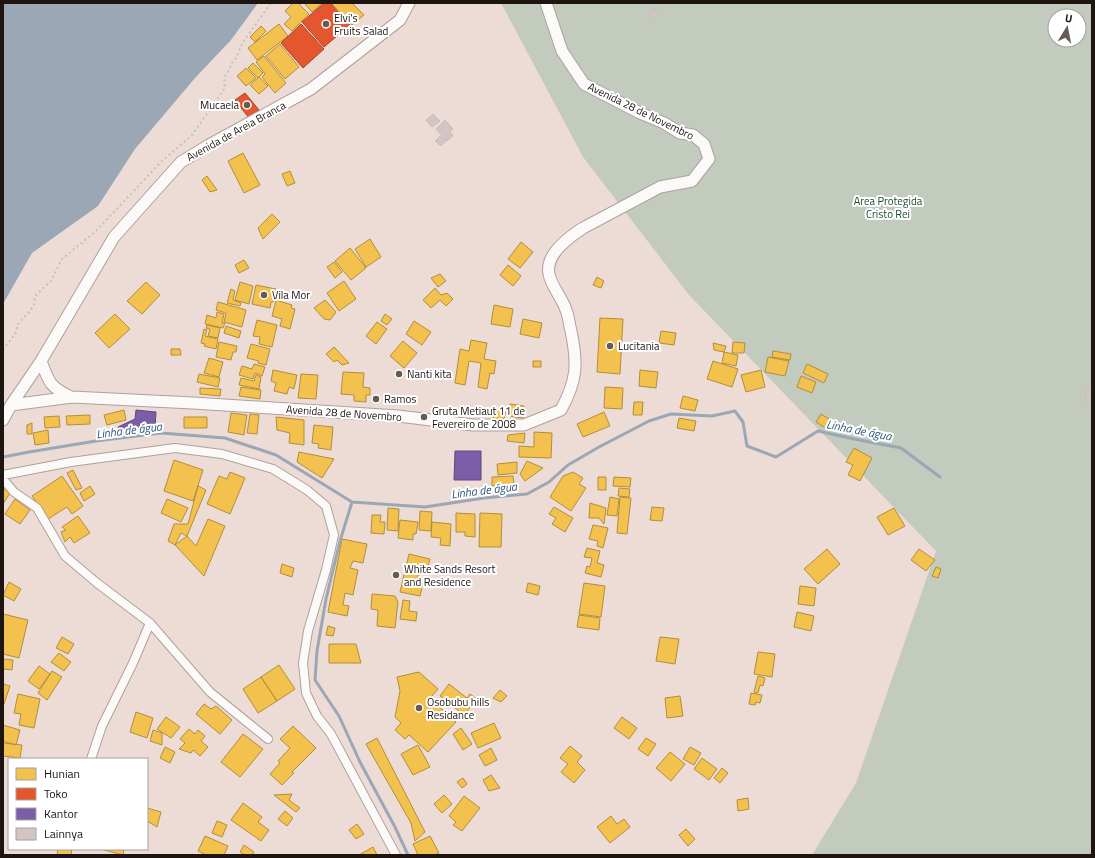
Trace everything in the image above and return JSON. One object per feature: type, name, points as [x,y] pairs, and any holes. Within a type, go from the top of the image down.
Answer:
[{"type":"main road","name":"Avenida de Areia Branca","points":[[3,420],[41,361],[114,237],[181,162],[311,89],[400,20],[409,3]]},
{"type":"main road","name":"Avenida 28 de Novembro","points":[[11,406],[72,397],[390,416],[473,425],[524,425],[561,410],[570,394],[576,369],[575,349],[566,310],[548,274],[551,258],[572,235],[583,228],[660,187],[692,181],[709,159],[704,144],[693,134],[680,133],[664,123],[640,113],[584,84],[562,51],[546,3]]},
{"type":"main road","points":[[41,361],[47,379],[56,390],[72,397]]},
{"type":"street","points":[[3,475],[71,462],[175,448],[222,454],[273,470],[307,490],[326,506],[334,535],[326,570],[308,631],[303,663],[306,693],[317,716],[331,734],[396,855]]},
{"type":"street","points":[[3,479],[14,492],[37,508],[65,556],[97,583],[150,623],[210,692],[268,739]]},
{"type":"street","points":[[91,758],[102,726],[133,663],[150,623]]},
{"type":"path","points":[[3,350],[15,334],[18,324],[34,305],[35,296],[51,281],[62,259],[95,232],[161,162],[192,135],[225,88],[224,78],[235,60],[243,42],[271,3]]},
{"type":"green space","name":"Area Protegida Cristo Rei","points":[[501,3],[1092,3],[1092,855],[812,855],[856,783],[936,551],[689,295],[583,157]]},
{"type":"water","points":[[3,3],[258,3],[231,40],[195,78],[135,149],[98,206],[32,253],[3,304]]},
{"type":"building: Hunian","points":[[293,3],[298,3],[309,14],[292,31],[284,24],[291,17],[285,11]]},
{"type":"building: Hunian","points":[[304,3],[322,3],[312,12]]},
{"type":"building: Hunian","points":[[331,3],[352,3],[364,15],[352,25]]},
{"type":"building: Hunian","points":[[279,24],[288,36],[257,60],[248,48]]},
{"type":"building: Hunian","points":[[261,26],[266,31],[255,42],[250,37]]},
{"type":"building: Hunian","points":[[280,44],[299,67],[285,79],[266,56]]},
{"type":"building: Hunian","points":[[264,56],[286,83],[275,93],[262,77],[265,74],[256,62]]},
{"type":"building: Hunian","points":[[253,63],[263,73],[258,78],[248,68]]},
{"type":"building: Hunian","points":[[246,68],[256,78],[246,86],[237,76]]},
{"type":"building: Hunian","points":[[259,77],[268,86],[259,94],[250,85]]},
{"type":"building: Hunian","points":[[243,153],[260,185],[244,193],[228,161]]},
{"type":"building: Hunian","points":[[290,171],[295,183],[287,186],[282,174]]},
{"type":"building: Hunian","points":[[207,176],[217,190],[210,192],[202,180]]},
{"type":"building: Hunian","points":[[272,214],[280,222],[263,239],[258,228]]},
{"type":"building: Hunian","points":[[370,239],[381,257],[366,267],[355,249]]},
{"type":"building: Hunian","points":[[521,242],[533,252],[520,268],[508,259]]},
{"type":"building: Hunian","points":[[350,248],[366,268],[351,280],[335,261]]},
{"type":"building: Hunian","points":[[244,260],[249,268],[239,273],[235,265]]},
{"type":"building: Hunian","points":[[334,262],[342,272],[335,278],[327,267]]},
{"type":"building: Hunian","points":[[508,265],[521,276],[513,286],[500,275]]},
{"type":"building: Hunian","points":[[440,274],[446,281],[438,287],[431,278]]},
{"type":"building: Hunian","points":[[597,277],[604,281],[601,288],[593,285]]},
{"type":"building: Hunian","points":[[344,281],[356,299],[339,311],[327,293]]},
{"type":"building: Hunian","points":[[146,282],[160,295],[142,314],[127,301]]},
{"type":"building: Hunian","points":[[240,282],[253,286],[249,304],[235,300]]},
{"type":"building: Hunian","name":"Vila Mor","points":[[256,285],[276,289],[270,308],[252,304]]},
{"type":"building: Hunian","points":[[435,288],[441,295],[447,293],[453,299],[446,306],[440,300],[431,308],[423,300]]},
{"type":"building: Hunian","points":[[231,289],[235,291],[233,300],[241,303],[240,306],[227,303]]},
{"type":"building: Hunian","points":[[276,300],[292,305],[291,308],[295,309],[290,329],[280,326],[282,319],[272,316]]},
{"type":"building: Hunian","points":[[325,300],[336,312],[330,320],[324,319],[314,308]]},
{"type":"building: Hunian","points":[[218,302],[246,310],[242,327],[224,322],[226,313],[216,310]]},
{"type":"building: Hunian","points":[[494,305],[513,309],[510,327],[491,324]]},
{"type":"building: Hunian","points":[[217,312],[224,314],[222,323],[225,323],[223,328],[205,324],[207,315],[216,318]]},
{"type":"building: Hunian","points":[[115,314],[130,329],[109,348],[95,333]]},
{"type":"building: Hunian","points":[[385,314],[392,319],[387,325],[381,321]]},
{"type":"building: Hunian","name":"Lucitania","points":[[600,318],[623,319],[620,374],[597,372]]},
{"type":"building: Hunian","points":[[523,319],[542,323],[539,338],[520,334]]},
{"type":"building: Hunian","points":[[257,320],[277,325],[272,347],[259,344],[260,337],[253,336]]},
{"type":"building: Hunian","points":[[414,321],[431,332],[422,345],[406,334]]},
{"type":"building: Hunian","points":[[377,322],[387,329],[376,344],[366,336]]},
{"type":"building: Hunian","points":[[207,325],[220,328],[218,338],[208,336],[210,329],[206,328]]},
{"type":"building: Hunian","points":[[226,326],[241,331],[239,338],[224,333]]},
{"type":"building: Hunian","points":[[204,329],[207,330],[205,336],[218,339],[216,349],[204,346],[205,344],[201,343]]},
{"type":"building: Hunian","points":[[661,331],[676,333],[674,345],[659,343]]},
{"type":"building: Hunian","points":[[471,340],[487,343],[484,359],[496,361],[494,374],[490,373],[487,389],[478,387],[481,363],[469,361],[465,385],[455,383],[460,349],[469,351]]},
{"type":"building: Hunian","points":[[403,341],[417,353],[404,368],[390,356]]},
{"type":"building: Hunian","points":[[219,342],[237,346],[236,352],[233,352],[231,360],[216,357]]},
{"type":"building: Hunian","points":[[733,342],[745,343],[744,353],[732,353]]},
{"type":"building: Hunian","points":[[713,343],[726,346],[724,352],[714,350]]},
{"type":"building: Hunian","points":[[251,344],[270,349],[266,365],[258,363],[259,361],[247,358]]},
{"type":"building: Hunian","points":[[334,347],[349,363],[342,365],[337,360],[334,362],[326,354]]},
{"type":"building: Hunian","points":[[171,349],[180,349],[181,355],[171,355]]},
{"type":"building: Hunian","points":[[773,351],[791,354],[790,360],[772,357]]},
{"type":"building: Hunian","points":[[724,352],[738,355],[736,366],[722,363]]},
{"type":"building: Hunian","points":[[768,357],[789,361],[785,376],[765,372]]},
{"type":"building: Hunian","points":[[209,358],[223,362],[219,377],[204,373]]},
{"type":"building: Hunian","points":[[533,361],[541,361],[541,367],[533,367]]},
{"type":"building: Hunian","points":[[713,361],[738,369],[732,387],[707,379]]},
{"type":"building: Hunian","points":[[254,364],[265,367],[262,376],[255,373],[253,379],[239,375],[242,366],[252,369]]},
{"type":"building: Hunian","points":[[807,364],[828,374],[824,383],[803,373]]},
{"type":"building: Hunian","points":[[273,370],[297,375],[294,389],[289,387],[287,394],[274,391],[276,383],[271,381]]},
{"type":"building: Hunian","points":[[640,370],[658,372],[656,388],[639,386]]},
{"type":"building: Hunian","points":[[761,370],[765,387],[746,392],[741,375]]},
{"type":"building: Hunian","points":[[343,372],[364,373],[363,387],[370,388],[370,395],[366,395],[366,402],[354,401],[354,395],[341,394]]},
{"type":"building: Hunian","points":[[199,374],[220,378],[218,387],[197,382]]},
{"type":"building: Hunian","points":[[301,374],[318,375],[316,399],[298,398]]},
{"type":"building: Hunian","points":[[256,375],[261,377],[259,389],[239,385],[241,378],[254,381]]},
{"type":"building: Hunian","points":[[801,376],[816,382],[812,393],[797,387]]},
{"type":"building: Hunian","points":[[241,387],[261,390],[260,399],[239,396]]},
{"type":"building: Hunian","points":[[605,387],[623,388],[622,409],[604,408]]},
{"type":"building: Hunian","points":[[200,388],[221,389],[220,396],[200,394]]},
{"type":"building: Hunian","points":[[683,396],[698,400],[695,411],[680,408]]},
{"type":"building: Hunian","points":[[634,402],[643,402],[642,415],[633,415]]},
{"type":"building: Hunian","points":[[510,404],[524,406],[523,418],[508,416]]},
{"type":"building: Hunian","points":[[496,409],[506,412],[503,421],[493,418]]},
{"type":"building: Hunian","points":[[124,410],[126,420],[107,425],[104,415]]},
{"type":"building: Hunian","points":[[604,412],[610,426],[583,437],[577,424]]},
{"type":"building: Hunian","points":[[231,413],[247,415],[244,435],[228,432]]},
{"type":"building: Hunian","points":[[250,414],[259,415],[257,434],[247,433]]},
{"type":"building: Hunian","points":[[821,414],[834,422],[829,430],[816,422]]},
{"type":"building: Hunian","points":[[90,415],[90,424],[67,425],[66,416]]},
{"type":"building: Hunian","points":[[59,416],[60,427],[45,428],[44,417]]},
{"type":"building: Hunian","points":[[184,417],[207,417],[207,428],[184,428]]},
{"type":"building: Hunian","points":[[276,417],[304,420],[304,445],[289,443],[290,433],[277,430]]},
{"type":"building: Hunian","points":[[679,418],[696,421],[694,431],[677,428]]},
{"type":"building: Hunian","points":[[32,423],[32,434],[27,434],[27,425]]},
{"type":"building: Hunian","points":[[314,425],[333,427],[331,450],[318,448],[319,444],[312,443]]},
{"type":"building: Hunian","points":[[48,430],[49,443],[35,445],[33,433]]},
{"type":"building: Hunian","points":[[534,432],[552,433],[551,458],[519,457],[519,446],[534,447]]},
{"type":"building: Hunian","points":[[525,433],[524,443],[507,441],[508,435]]},
{"type":"building: Hunian","points":[[854,448],[872,458],[860,481],[848,475],[853,465],[846,462]]},
{"type":"building: Hunian","points":[[299,452],[334,459],[322,478],[297,462]]},
{"type":"building: Hunian","points":[[174,460],[203,470],[193,501],[164,491]]},
{"type":"building: Hunian","points":[[527,461],[543,468],[525,481],[520,474]]},
{"type":"building: Hunian","points":[[517,462],[517,473],[498,475],[497,464]]},
{"type":"building: Hunian","points":[[73,470],[82,488],[76,490],[67,473]]},
{"type":"building: Hunian","points":[[230,472],[245,478],[230,514],[207,504],[219,476],[227,479]]},
{"type":"building: Hunian","points":[[573,472],[583,478],[579,484],[586,488],[571,511],[550,497],[563,476]]},
{"type":"building: Hunian","points":[[62,476],[83,506],[72,514],[67,507],[48,519],[32,496]]},
{"type":"building: Hunian","points":[[513,476],[514,484],[492,486],[492,477]]},
{"type":"building: Hunian","points":[[598,477],[606,477],[606,490],[598,490]]},
{"type":"building: Hunian","points":[[614,477],[631,478],[630,487],[613,486]]},
{"type":"building: Hunian","points":[[90,486],[95,494],[84,501],[80,493]]},
{"type":"building: Hunian","points":[[198,486],[206,490],[187,536],[181,533],[175,545],[168,541],[174,524],[188,524]]},
{"type":"building: Hunian","points":[[3,488],[10,493],[3,504]]},
{"type":"building: Hunian","points":[[619,488],[630,489],[629,497],[618,496]]},
{"type":"building: Hunian","points":[[610,497],[619,499],[617,516],[607,515]]},
{"type":"building: Hunian","points":[[620,497],[631,498],[627,534],[617,533]]},
{"type":"building: Hunian","points":[[15,499],[30,510],[20,524],[5,514]]},
{"type":"building: Hunian","points":[[167,499],[188,508],[181,522],[161,513]]},
{"type":"building: Hunian","points":[[590,503],[606,508],[604,524],[599,518],[589,518]]},
{"type":"building: Hunian","points":[[554,507],[573,518],[565,532],[552,524],[556,518],[549,514]]},
{"type":"building: Hunian","points":[[652,507],[664,508],[662,521],[650,520]]},
{"type":"building: Hunian","points":[[388,508],[399,509],[398,531],[387,530]]},
{"type":"building: Hunian","points":[[894,508],[905,526],[888,535],[877,517]]},
{"type":"building: Hunian","points":[[420,511],[432,512],[431,531],[419,530]]},
{"type":"building: Hunian","points":[[456,513],[475,514],[475,537],[465,536],[465,532],[456,532]]},
{"type":"building: Hunian","points":[[480,513],[502,514],[501,547],[479,547]]},
{"type":"building: Hunian","points":[[372,515],[381,515],[380,522],[385,522],[384,534],[371,533]]},
{"type":"building: Hunian","points":[[78,516],[90,533],[74,543],[70,537],[65,542],[61,532],[66,530],[62,527]]},
{"type":"building: Hunian","points":[[208,519],[225,526],[204,576],[175,545],[187,536],[196,546]]},
{"type":"building: Hunian","points":[[400,520],[418,522],[416,534],[413,534],[413,540],[398,538]]},
{"type":"building: Hunian","points":[[432,522],[451,524],[450,546],[440,545],[441,538],[431,537]]},
{"type":"building: Hunian","points":[[593,525],[608,528],[603,548],[597,546],[598,541],[589,539]]},
{"type":"building: Hunian","points":[[342,539],[367,544],[363,563],[353,561],[350,568],[358,570],[353,595],[345,593],[343,605],[349,606],[347,616],[328,612]]},
{"type":"building: Hunian","points":[[587,548],[600,551],[597,563],[604,565],[601,577],[585,573],[587,566],[590,567],[592,558],[584,557]]},
{"type":"building: Hunian","points":[[827,549],[840,564],[818,584],[804,569]]},
{"type":"building: Hunian","points":[[919,549],[935,560],[926,571],[911,560]]},
{"type":"building: Hunian","points":[[409,554],[430,559],[426,574],[419,572],[417,581],[423,583],[420,596],[400,592]]},
{"type":"building: Hunian","points":[[282,564],[294,568],[292,577],[280,573]]},
{"type":"building: Hunian","points":[[936,567],[941,569],[938,578],[932,576]]},
{"type":"building: Hunian","points":[[9,582],[21,589],[14,601],[3,595]]},
{"type":"building: Hunian","points":[[528,583],[540,586],[538,595],[526,592]]},
{"type":"building: Hunian","points":[[584,583],[605,586],[601,617],[579,614]]},
{"type":"building: Hunian","points":[[800,586],[816,588],[814,606],[798,604]]},
{"type":"building: Hunian","points":[[372,594],[395,596],[398,602],[395,628],[377,626],[378,610],[371,609]]},
{"type":"building: Hunian","points":[[403,600],[410,601],[409,611],[417,612],[416,621],[400,619]]},
{"type":"building: Hunian","points":[[797,612],[814,616],[811,631],[794,627]]},
{"type":"building: Hunian","points":[[3,614],[28,620],[19,658],[3,654]]},
{"type":"building: Hunian","points":[[579,615],[600,618],[599,630],[577,627]]},
{"type":"building: Hunian","points":[[328,626],[335,628],[333,636],[326,635]]},
{"type":"building: Hunian","points":[[62,637],[74,644],[68,654],[56,648]]},
{"type":"building: Hunian","points":[[660,637],[679,639],[675,664],[656,661]]},
{"type":"building: Hunian","points":[[329,644],[356,644],[361,663],[329,663]]},
{"type":"building: Hunian","points":[[758,652],[775,654],[772,677],[754,674]]},
{"type":"building: Hunian","points":[[59,653],[71,662],[64,671],[51,662]]},
{"type":"building: Hunian","points":[[3,659],[13,660],[12,670],[3,669]]},
{"type":"building: Hunian","points":[[279,665],[295,689],[277,701],[261,677]]},
{"type":"building: Hunian","points":[[39,666],[50,674],[39,689],[28,681]]},
{"type":"building: Hunian","points":[[52,671],[62,677],[47,700],[38,693]]},
{"type":"building: Hunian","name":"Osobubu hills Residance","points":[[419,672],[438,689],[430,698],[456,722],[428,752],[409,735],[405,739],[395,730],[401,723],[395,717],[400,691],[397,677]]},
{"type":"building: Hunian","points":[[758,676],[765,678],[763,686],[760,685],[758,693],[754,692]]},
{"type":"building: Hunian","points":[[261,677],[277,701],[258,713],[243,689]]},
{"type":"building: Hunian","points":[[3,684],[10,686],[4,704],[3,704]]},
{"type":"building: Hunian","points":[[449,684],[467,698],[470,694],[477,699],[464,715],[440,696]]},
{"type":"building: Hunian","points":[[500,690],[507,696],[501,702],[493,698]]},
{"type":"building: Hunian","points":[[751,693],[762,695],[760,703],[756,702],[755,705],[749,704]]},
{"type":"building: Hunian","points":[[18,694],[40,699],[34,728],[19,725],[21,714],[14,713]]},
{"type":"building: Hunian","points":[[680,696],[683,716],[667,718],[665,698]]},
{"type":"building: Hunian","points":[[204,704],[211,709],[216,706],[232,720],[220,734],[196,714]]},
{"type":"building: Hunian","points":[[136,712],[153,718],[147,738],[130,732]]},
{"type":"building: Hunian","points":[[166,717],[180,727],[171,738],[157,729]]},
{"type":"building: Hunian","points":[[622,717],[637,728],[629,739],[614,728]]},
{"type":"building: Hunian","points":[[494,723],[501,738],[478,748],[471,733]]},
{"type":"building: Hunian","points":[[3,725],[20,730],[16,745],[3,741]]},
{"type":"building: Hunian","points":[[293,726],[316,748],[292,772],[294,773],[282,785],[270,774],[280,763],[278,761],[290,748],[280,739]]},
{"type":"building: Hunian","points":[[461,728],[472,744],[463,750],[453,734]]},
{"type":"building: Hunian","points":[[189,729],[195,734],[198,730],[205,736],[201,741],[208,747],[200,756],[193,750],[191,753],[179,749],[185,743],[180,739]]},
{"type":"building: Hunian","points":[[153,730],[162,733],[162,745],[150,741]]},
{"type":"building: Hunian","points":[[243,734],[263,749],[240,777],[221,762]]},
{"type":"building: Hunian","points":[[377,738],[425,832],[415,841],[411,823],[366,744]]},
{"type":"building: Hunian","points":[[646,738],[656,744],[648,756],[638,749]]},
{"type":"building: Hunian","points":[[3,743],[22,745],[20,758],[3,756]]},
{"type":"building: Hunian","points":[[418,745],[430,767],[413,775],[401,754]]},
{"type":"building: Hunian","points":[[570,746],[582,756],[577,762],[585,770],[574,783],[561,772],[568,764],[560,758]]},
{"type":"building: Hunian","points":[[165,747],[175,752],[170,763],[160,758]]},
{"type":"building: Hunian","points":[[690,747],[701,753],[694,765],[683,759]]},
{"type":"building: Hunian","points":[[491,748],[497,760],[485,766],[479,755]]},
{"type":"building: Hunian","points":[[670,752],[685,764],[671,781],[656,768]]},
{"type":"building: Hunian","points":[[702,758],[717,769],[709,780],[694,769]]},
{"type":"building: Hunian","points":[[722,768],[728,773],[720,783],[714,778]]},
{"type":"building: Hunian","points":[[491,775],[500,788],[489,791],[483,780]]},
{"type":"building: Hunian","points":[[463,778],[467,784],[462,788],[457,782]]},
{"type":"building: Hunian","points":[[292,794],[289,800],[300,808],[296,812],[274,795]]},
{"type":"building: Hunian","points":[[444,795],[452,804],[442,813],[434,804]]},
{"type":"building: Hunian","points":[[464,796],[480,808],[462,831],[453,825],[456,822],[449,816]]},
{"type":"building: Hunian","points":[[748,798],[749,809],[738,811],[737,800]]},
{"type":"building: Hunian","points":[[243,803],[262,817],[258,822],[269,830],[261,841],[231,820]]},
{"type":"building: Hunian","points":[[148,808],[161,812],[157,827],[148,822]]},
{"type":"building: Hunian","points":[[285,811],[293,818],[287,826],[278,819]]},
{"type":"building: Hunian","points":[[611,816],[617,824],[624,819],[630,827],[610,843],[597,827]]},
{"type":"building: Hunian","points":[[217,821],[227,825],[222,837],[212,833]]},
{"type":"building: Hunian","points":[[357,824],[364,834],[356,839],[349,830]]},
{"type":"building: Hunian","points":[[686,829],[695,839],[688,846],[679,835]]},
{"type":"building: Hunian","points":[[205,836],[228,846],[224,855],[206,855],[198,851]]},
{"type":"building: Hunian","points":[[430,836],[439,853],[434,855],[418,855],[413,844]]},
{"type":"building: Hunian","points":[[244,845],[254,852],[252,855],[245,855],[240,852]]},
{"type":"building: Hunian","points":[[373,847],[377,855],[359,855]]},
{"type":"building: Hunian","points":[[58,850],[72,850],[71,855],[57,855]]},
{"type":"building: Hunian","points":[[104,850],[124,850],[123,855]]},
{"type":"building: Toko","name":"Elvi's Fruits Salad","points":[[324,3],[330,3],[350,25],[324,47],[302,22]]},
{"type":"building: Toko","name":"Elvi's Fruits Salad","points":[[301,24],[324,49],[303,68],[281,43]]},
{"type":"building: Toko","name":"Mucaela","points":[[245,93],[259,110],[249,118],[235,100]]},
{"type":"building: Kantor","points":[[136,410],[156,412],[155,429],[137,428],[122,434],[118,427],[135,419]]},
{"type":"building: Kantor","points":[[455,451],[481,451],[481,480],[454,480]]},
{"type":"building: Lainnya","points":[[654,9],[658,16],[653,19],[649,12]]},
{"type":"building: Lainnya","points":[[433,114],[440,121],[432,127],[426,120]]},
{"type":"building: Lainnya","points":[[445,120],[453,129],[450,132],[453,136],[447,141],[436,129]]},
{"type":"building: Lainnya","points":[[440,136],[446,141],[441,146],[435,141]]},
{"type":"building: Lainnya","points":[[1086,391],[1092,391],[1092,403],[1086,403]]},
{"type":"waterway","name":"Linha de água","points":[[3,457],[96,441],[161,433],[225,438],[276,455],[352,502],[425,507],[484,498],[527,494],[549,482],[568,465],[649,421],[671,414],[712,416],[735,411],[743,422],[747,446],[776,457],[818,431],[901,448],[940,477]]},
{"type":"waterway","points":[[352,502],[340,541],[326,599],[317,651],[315,680],[339,716],[360,762],[395,827],[408,855]]},
{"type":"place","name":"Elvi's Fruits Salad","points":[[326,24]]},
{"type":"place","name":"Mucaela","points":[[247,105]]},
{"type":"place","name":"Vila Mor","points":[[264,295]]},
{"type":"place","name":"Lucitania","points":[[610,346]]},
{"type":"place","name":"Nanti kita","points":[[399,374]]},
{"type":"place","name":"Ramos","points":[[376,399]]},
{"type":"place","name":"Gruta Metiaut 11 de Fevereiro de 2008","points":[[424,417]]},
{"type":"place","name":"White Sands Resort and Residence","points":[[396,575]]},
{"type":"place","name":"Osobubu hills Residance","points":[[419,708]]}]
